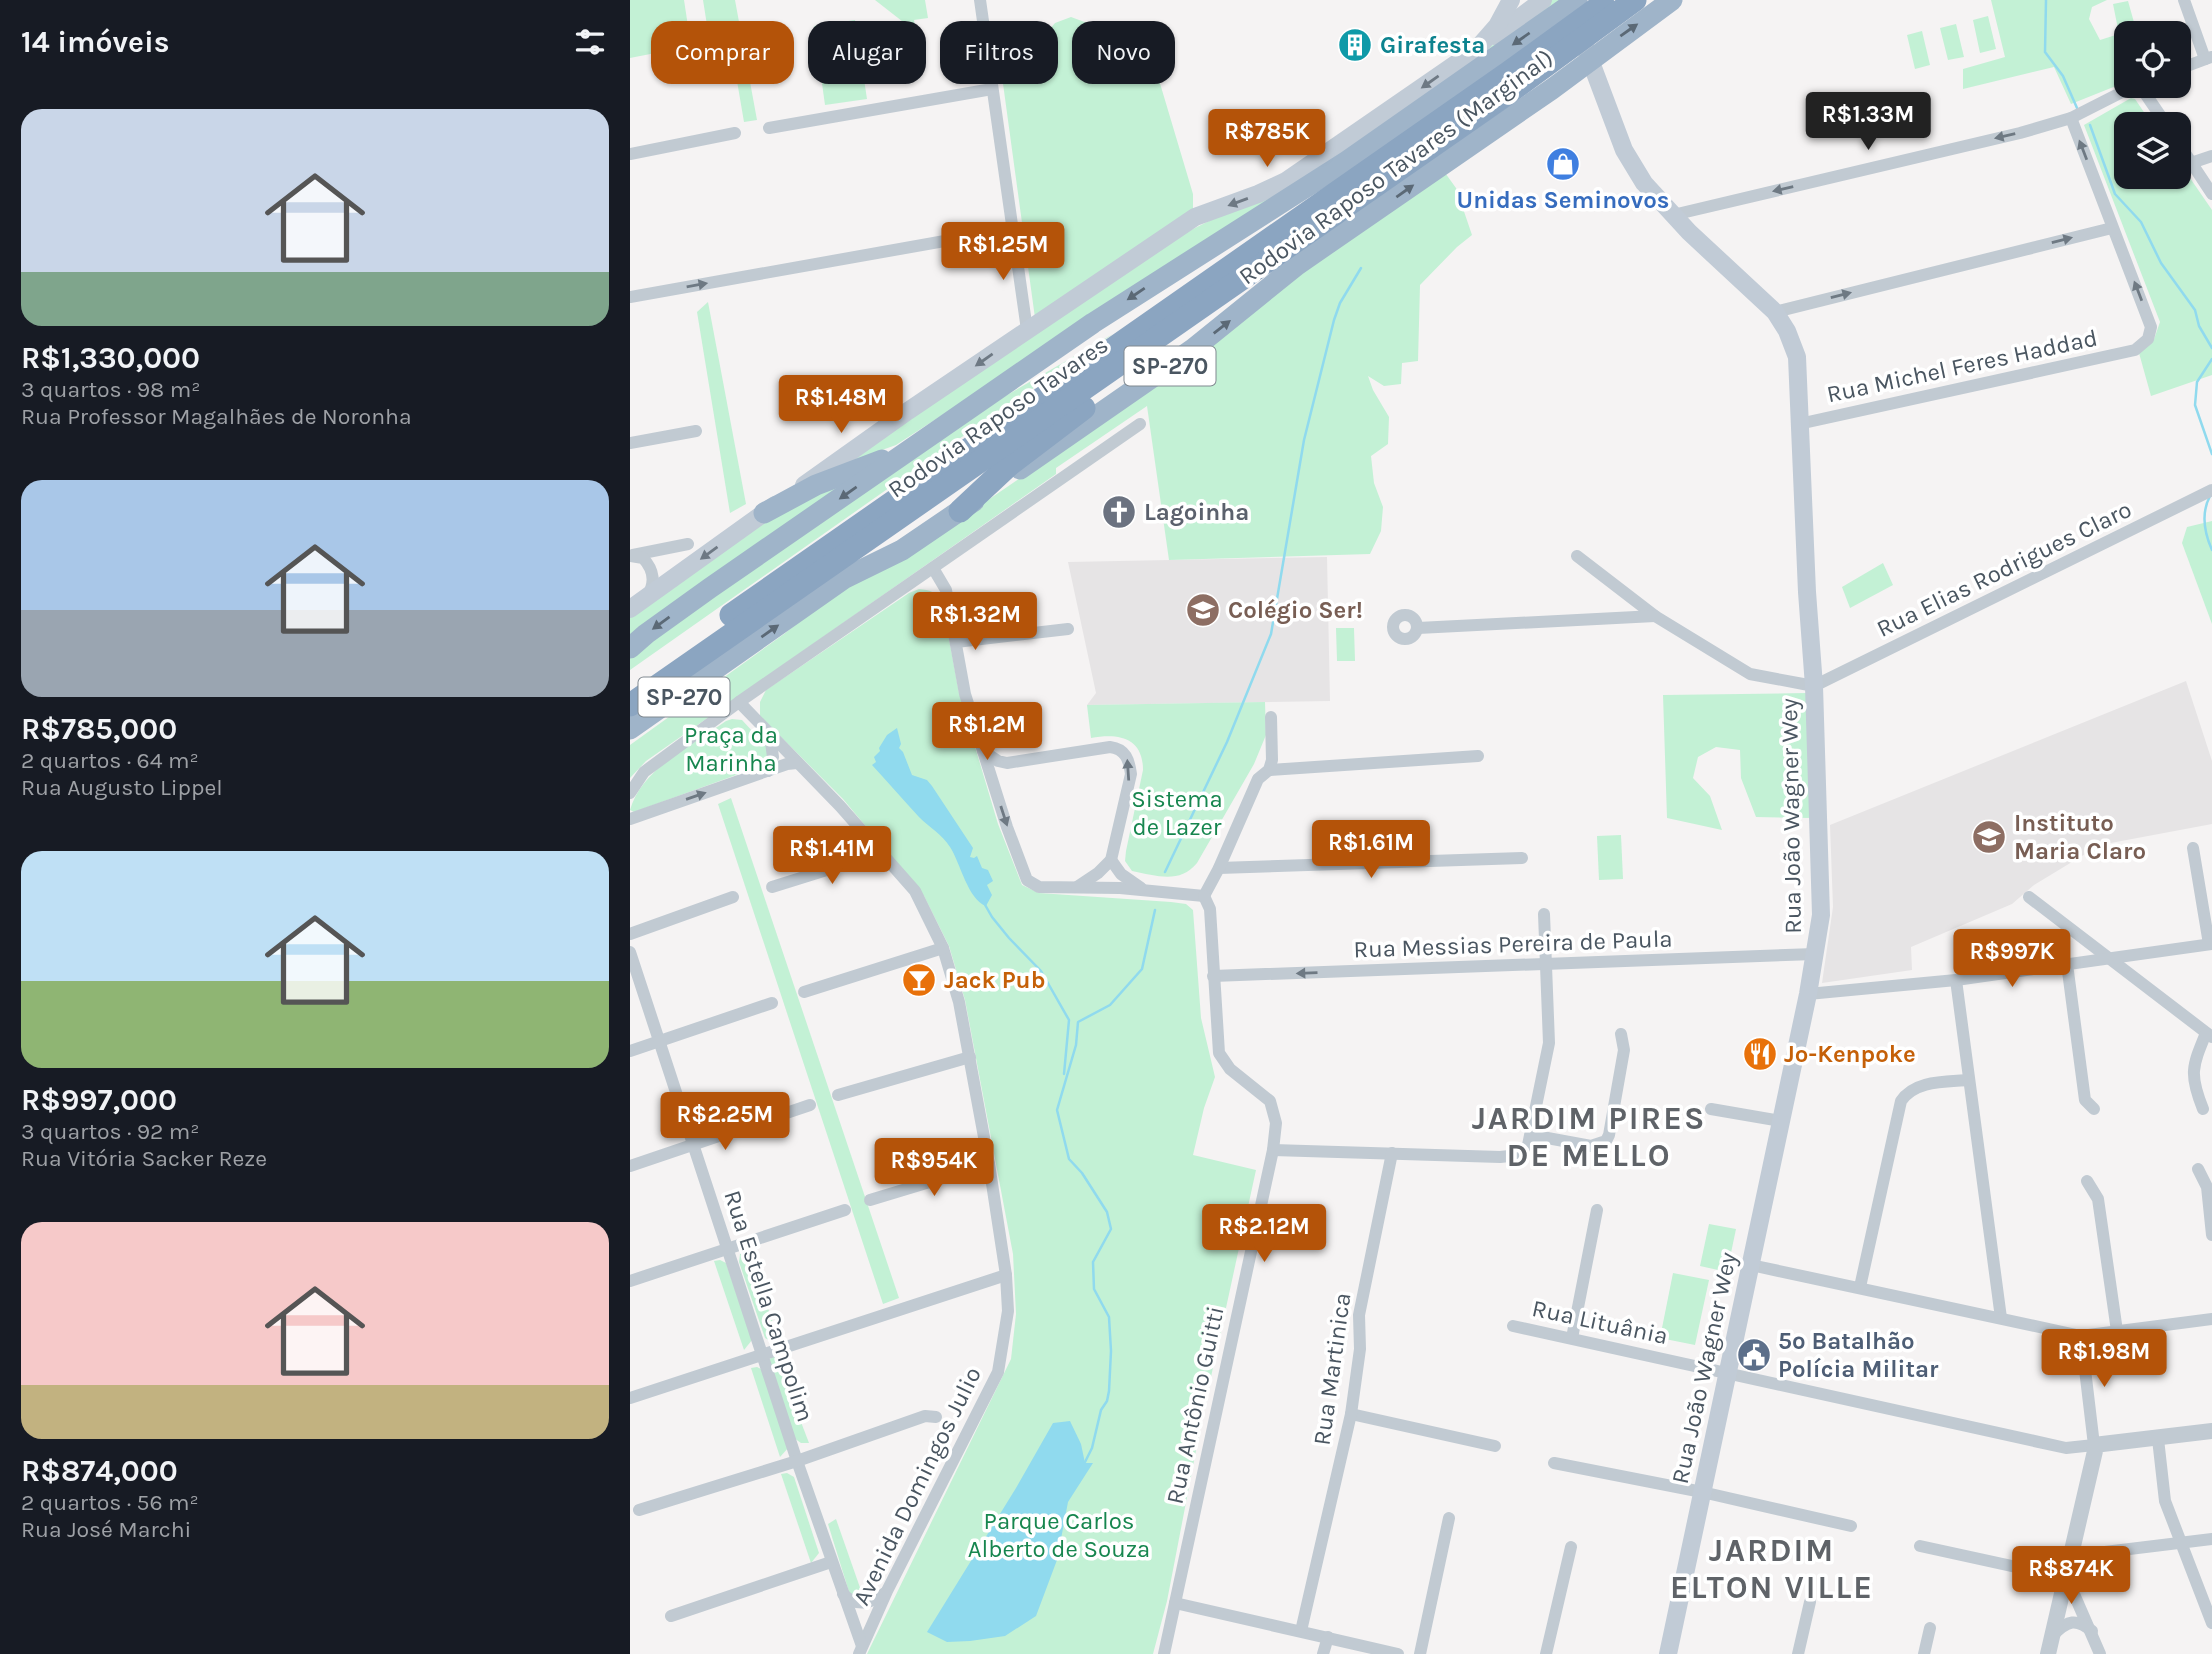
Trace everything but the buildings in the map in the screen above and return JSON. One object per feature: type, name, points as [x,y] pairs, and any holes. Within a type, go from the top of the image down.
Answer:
[{"type":"highway","name":"Rodovia Raposo Tavares (Marginal)","points":[[630,648],[710,588],[1150,285],[1347,161],[1577,0]]},
{"type":"highway","name":"Rodovia Raposo Tavares","points":[[630,687],[780,579],[1508,73],[1608,0]]},
{"type":"highway","name":"Rodovia Raposo Tavares","points":[[630,705],[1507,94],[1635,0]]},
{"type":"highway","name":"Rodovia Raposo Tavares (Marginal)","points":[[630,729],[845,578],[902,550],[1156,377],[1224,326],[1297,265],[1542,95],[1672,0]]},
{"type":"highway","points":[[960,510],[1045,436],[1183,329],[1258,277],[1332,216]]},
{"type":"highway","points":[[764,513],[816,485],[887,457],[937,431]]},
{"type":"highway","name":"SP-270","points":[[630,740],[738,654]]},
{"type":"main road","points":[[1476,50],[1497,26],[1511,0]]},
{"type":"main road","points":[[637,604],[1027,330],[1195,218],[1286,181],[1476,50],[1543,0]]},
{"type":"main road","name":"Rua João Wagner Wey","points":[[1569,0],[1610,114],[1632,166],[1689,232],[1774,312],[1787,331],[1797,357],[1814,685],[1821,915],[1808,994],[1668,1654]]},
{"type":"street","points":[[980,0],[1027,330]]},
{"type":"street","points":[[2184,0],[2208,58],[2191,64]]},
{"type":"street","points":[[768,128],[992,89]]},
{"type":"street","points":[[1673,215],[2020,132],[2071,118],[2114,96]]},
{"type":"street","points":[[1774,312],[2112,228],[2071,118]]},
{"type":"street","points":[[630,154],[735,133]]},
{"type":"street","points":[[2212,156],[2191,163],[2212,194]]},
{"type":"street","points":[[1689,232],[1699,209]]},
{"type":"street","name":"Rua Michel Feres Haddad","points":[[1799,424],[2135,349],[2148,339],[2151,327],[2112,228]]},
{"type":"street","points":[[630,297],[1013,229]]},
{"type":"street","points":[[630,793],[644,772],[739,702],[1140,424]]},
{"type":"street","points":[[630,443],[696,431]]},
{"type":"street","name":"Rua Elias Rodrigues Claro","points":[[1814,685],[2212,490]]},
{"type":"street","points":[[630,556],[688,544]]},
{"type":"street","points":[[630,556],[643,558],[652,571],[652,586],[637,604]]},
{"type":"street","points":[[1577,556],[1655,616],[1750,674],[1814,685]]},
{"type":"street","points":[[933,568],[946,590],[965,694],[982,751],[1027,880],[1039,887],[1144,890],[1204,896],[1258,779],[1269,770],[1272,760],[1271,716]]},
{"type":"street","points":[[1418,628],[1655,616]]},
{"type":"street","points":[[956,642],[1068,629]]},
{"type":"street","name":"Avenida Domingos Julio","points":[[739,702],[840,806],[915,891],[943,948],[959,1002],[970,1057],[1006,1275],[1008,1311],[998,1372],[860,1650]]},
{"type":"street","points":[[768,771],[773,757],[771,735]]},
{"type":"street","points":[[982,751],[1000,763],[1110,747],[1125,753],[1131,774],[1111,860],[1077,887]]},
{"type":"street","points":[[1269,770],[1478,756]]},
{"type":"street","points":[[631,818],[787,764],[797,763]]},
{"type":"street","points":[[994,786],[1000,772],[1010,763]]},
{"type":"street","points":[[1808,994],[1956,980],[2211,944],[2193,848]]},
{"type":"street","points":[[772,887],[881,853]]},
{"type":"street","points":[[1219,868],[1522,858]]},
{"type":"street","points":[[1111,860],[1121,874],[1144,890]]},
{"type":"street","name":"Rua Antônio Guitti","points":[[1164,1654],[1273,1150],[1276,1123],[1270,1101],[1230,1069],[1219,1054],[1210,909],[1204,896]]},
{"type":"street","points":[[630,934],[733,897]]},
{"type":"street","points":[[2029,897],[2209,1035],[2196,1058],[2193,1084],[2203,1109]]},
{"type":"street","points":[[1273,1150],[1500,1157],[1519,1155],[1527,1150],[1549,1043],[1544,914]]},
{"type":"street","points":[[804,992],[943,948]]},
{"type":"street","name":"Rua Estella Campolim","points":[[630,952],[797,1461],[844,1594],[860,1650]]},
{"type":"street","name":"Rua Messias Pereira de Paula","points":[[1213,976],[1815,954]]},
{"type":"street","points":[[2067,964],[2085,1100],[2094,1109]]},
{"type":"street","points":[[1956,980],[2001,1318]]},
{"type":"street","points":[[630,1051],[772,1003]]},
{"type":"street","points":[[1531,1135],[1591,1146],[1606,1141],[1624,1050],[1622,1034]]},
{"type":"street","points":[[838,1095],[970,1057]]},
{"type":"street","points":[[1860,1287],[1901,1101],[1907,1091],[1917,1086],[1968,1080]]},
{"type":"street","points":[[630,1166],[810,1105]]},
{"type":"street","points":[[1711,1109],[1781,1121]]},
{"type":"street","name":"Rua Martinica","points":[[1301,1631],[1350,1414],[1360,1349],[1359,1315],[1392,1153]]},
{"type":"street","points":[[870,1200],[989,1164]]},
{"type":"street","points":[[2198,1169],[2207,1187],[2212,1234]]},
{"type":"street","points":[[2087,1181],[2098,1199],[2117,1331]]},
{"type":"street","points":[[630,1281],[845,1210]]},
{"type":"street","points":[[1572,1338],[1597,1210]]},
{"type":"street","points":[[1751,1265],[2081,1336],[2212,1319]]},
{"type":"street","points":[[630,1398],[1006,1275]]},
{"type":"street","name":"Rua Lituânia","points":[[1513,1326],[2066,1448],[2212,1431]]},
{"type":"street","points":[[2048,1654],[2095,1451],[2081,1336]]},
{"type":"street","points":[[1350,1414],[1495,1446]]},
{"type":"street","points":[[639,1510],[797,1461],[925,1416],[936,1417]]},
{"type":"street","points":[[2158,1439],[2165,1501],[2212,1623]]},
{"type":"street","points":[[1554,1462],[1702,1492],[1851,1527]]},
{"type":"street","points":[[1420,1654],[1450,1518]]},
{"type":"street","points":[[2072,1556],[2212,1539]]},
{"type":"street","points":[[1920,1546],[2067,1578]]},
{"type":"street","points":[[1546,1654],[1571,1547]]},
{"type":"street","points":[[671,1616],[831,1562]]},
{"type":"street","points":[[2067,1578],[2101,1654]]},
{"type":"street","points":[[844,1594],[853,1601],[867,1603],[887,1591]]},
{"type":"street","points":[[1798,1654],[1810,1602]]},
{"type":"street","points":[[1175,1604],[1398,1654]]},
{"type":"street","points":[[2053,1635],[2063,1625],[2074,1622],[2083,1624],[2092,1632]]},
{"type":"street","points":[[1924,1654],[1930,1628]]},
{"type":"street","points":[[1323,1654],[1328,1637]]},
{"type":"shaded area","name":"Colégio Ser!","points":[[1327,557],[1330,701],[1087,705],[1096,693],[1068,562]]},
{"type":"shaded area","name":"Instituto Maria Claro","points":[[2186,681],[2212,761],[2212,824],[2100,845],[2034,885],[2012,904],[1911,947],[1912,970],[1822,983],[1833,907],[1830,825]]},
{"type":"green space","points":[[630,0],[684,0],[687,21],[651,21],[651,54],[630,58]]},
{"type":"green space","points":[[703,0],[735,0],[739,21],[706,21]]},
{"type":"green space","points":[[875,0],[925,0],[928,18],[902,21]]},
{"type":"green space","points":[[1552,0],[1564,0],[1276,198],[896,445],[843,464],[1187,232],[1217,217],[1477,57]]},
{"type":"green space","points":[[1991,0],[2107,0],[2092,7],[2089,19],[2100,40],[2114,36],[2114,87],[2071,104],[2054,67],[1963,89],[1963,69],[2005,57]]},
{"type":"green space","points":[[2128,1],[2134,21],[2116,21],[2113,4]]},
{"type":"green space","points":[[1988,16],[1996,49],[1980,53],[1973,20]]},
{"type":"green space","points":[[1071,17],[1082,21],[1072,21],[1072,84],[1160,84],[1193,194],[1193,209],[1035,318],[1003,84],[1058,84],[1058,22]]},
{"type":"green space","points":[[1956,24],[1964,57],[1948,60],[1940,28]]},
{"type":"green space","points":[[1922,31],[1930,65],[1915,69],[1907,35]]},
{"type":"green space","points":[[738,84],[750,84],[757,120],[744,122]]},
{"type":"green space","points":[[822,84],[865,84],[867,99],[825,105]]},
{"type":"green space","points":[[2131,98],[2135,99],[2144,112],[2114,112],[2114,189],[2191,189],[2191,179],[2212,210],[2212,375],[2151,396],[2139,353],[2154,339],[2160,322],[2084,125]]},
{"type":"green space","points":[[1443,170],[1456,188],[1472,235],[1420,285],[1418,361],[1402,363],[1401,384],[1384,386],[1368,376],[1389,417],[1388,444],[1371,456],[1374,483],[1383,507],[1381,531],[1370,554],[1169,560],[1147,406],[1056,468],[1056,474],[646,761],[630,778],[630,745],[784,634],[830,597],[969,513],[1146,392],[1293,276]]},
{"type":"green space","points":[[708,302],[746,504],[730,513],[697,312]]},
{"type":"green space","points":[[1113,334],[630,670],[630,657],[674,620],[988,406]]},
{"type":"green space","points":[[848,480],[630,640],[630,613],[785,504]]},
{"type":"green space","points":[[2212,521],[2212,624],[2182,543],[2187,527]]},
{"type":"green space","points":[[1883,563],[1893,585],[1850,608],[1842,587]]},
{"type":"green space","name":"Parque Carlos Alberto de Souza","points":[[919,589],[932,592],[942,601],[959,693],[998,824],[1022,885],[1039,893],[1171,902],[1186,904],[1193,910],[1201,1018],[1215,1077],[1204,1108],[1193,1155],[1256,1170],[1204,1409],[1167,1601],[1153,1654],[867,1654],[1011,1359],[1016,1314],[1013,1254],[965,1000],[949,946],[924,896],[843,799],[760,716],[760,702],[766,690],[909,593]]},
{"type":"green space","points":[[1336,628],[1354,628],[1355,661],[1337,661]]},
{"type":"green space","points":[[1807,693],[1812,818],[1756,817],[1741,778],[1740,750],[1716,747],[1698,757],[1693,778],[1710,796],[1722,830],[1667,818],[1663,695]]},
{"type":"green space","name":"Sistema de Lazer","points":[[1265,702],[1266,735],[1254,764],[1197,863],[1183,874],[1168,877],[1132,871],[1125,861],[1143,770],[1142,759],[1139,750],[1127,740],[1111,736],[1091,738],[1087,705]]},
{"type":"green space","name":"Praça da Marinha","points":[[732,719],[742,720],[767,747],[768,758],[761,766],[634,812],[630,810],[636,795],[657,769],[684,748]]},
{"type":"green space","points":[[731,798],[899,1298],[883,1304],[718,804]]},
{"type":"green space","points":[[1621,835],[1623,879],[1599,880],[1597,836]]},
{"type":"green space","points":[[1709,1224],[1736,1229],[1727,1272],[1700,1266]]},
{"type":"green space","points":[[748,1250],[779,1340],[772,1342],[765,1338],[739,1262],[740,1254]]},
{"type":"green space","points":[[714,1261],[726,1263],[752,1340],[744,1350]]},
{"type":"green space","points":[[1673,1273],[1709,1280],[1695,1345],[1660,1338]]},
{"type":"green space","points":[[775,1354],[809,1443],[801,1443],[794,1438],[768,1361]]},
{"type":"green space","points":[[751,1368],[763,1370],[789,1447],[780,1457]]},
{"type":"green space","points":[[787,1473],[794,1477],[819,1553],[811,1563],[781,1474]]},
{"type":"green space","points":[[836,1519],[864,1599],[850,1595],[828,1524]]},
{"type":"water","points":[[897,728],[901,744],[899,748],[912,775],[927,780],[932,786],[973,848],[970,857],[977,856],[982,868],[988,870],[993,881],[987,885],[992,895],[986,906],[969,889],[947,842],[919,817],[872,765],[876,762],[874,757],[880,751],[879,748],[887,735]]},
{"type":"water","points":[[1070,1421],[1081,1444],[1085,1463],[1093,1463],[1068,1502],[1057,1560],[1036,1616],[1005,1636],[947,1642],[927,1632],[1053,1423]]},
{"type":"waterway","points":[[2046,0],[2045,52],[2063,76],[2077,108]]},
{"type":"waterway","points":[[2090,125],[2115,194],[2141,222],[2161,263],[2195,310],[2199,326],[2212,348]]},
{"type":"waterway","points":[[1165,872],[1227,742],[1271,634],[1304,440],[1334,320],[1340,303],[1361,268]]},
{"type":"waterway","points":[[2212,359],[2197,382],[2195,405],[2212,454]]},
{"type":"waterway","points":[[2210,496],[2205,509],[2205,523],[2212,550]]},
{"type":"waterway","points":[[984,903],[1009,938],[1041,971],[1069,1020],[1064,1074]]},
{"type":"waterway","points":[[1085,1462],[1092,1448],[1101,1410],[1109,1391],[1109,1317],[1094,1289],[1093,1262],[1111,1229],[1107,1212],[1082,1173],[1069,1159],[1057,1110],[1076,1045],[1078,1022],[1110,1005],[1142,969],[1155,910]]},
{"type":"place","name":"Girafesta","points":[[1355,45]]},
{"type":"place","name":"Unidas Seminovos","points":[[1563,164]]},
{"type":"place","name":"Lagoinha","points":[[1119,512]]},
{"type":"place","name":"Colégio Ser!","points":[[1203,610]]},
{"type":"place","name":"Instituto Maria Claro","points":[[1989,837]]},
{"type":"place","name":"Jack Pub","points":[[919,980]]},
{"type":"place","name":"Jo-Kenpoke","points":[[1760,1054]]},
{"type":"place","name":"5º Batalhão Polícia Militar","points":[[1754,1355]]},
{"type":"district","name":"JARDIM PIRES DE MELLO","points":[[1589,1136]]},
{"type":"district","name":"JARDIM ELTON VILLE","points":[[1772,1568]]}]
